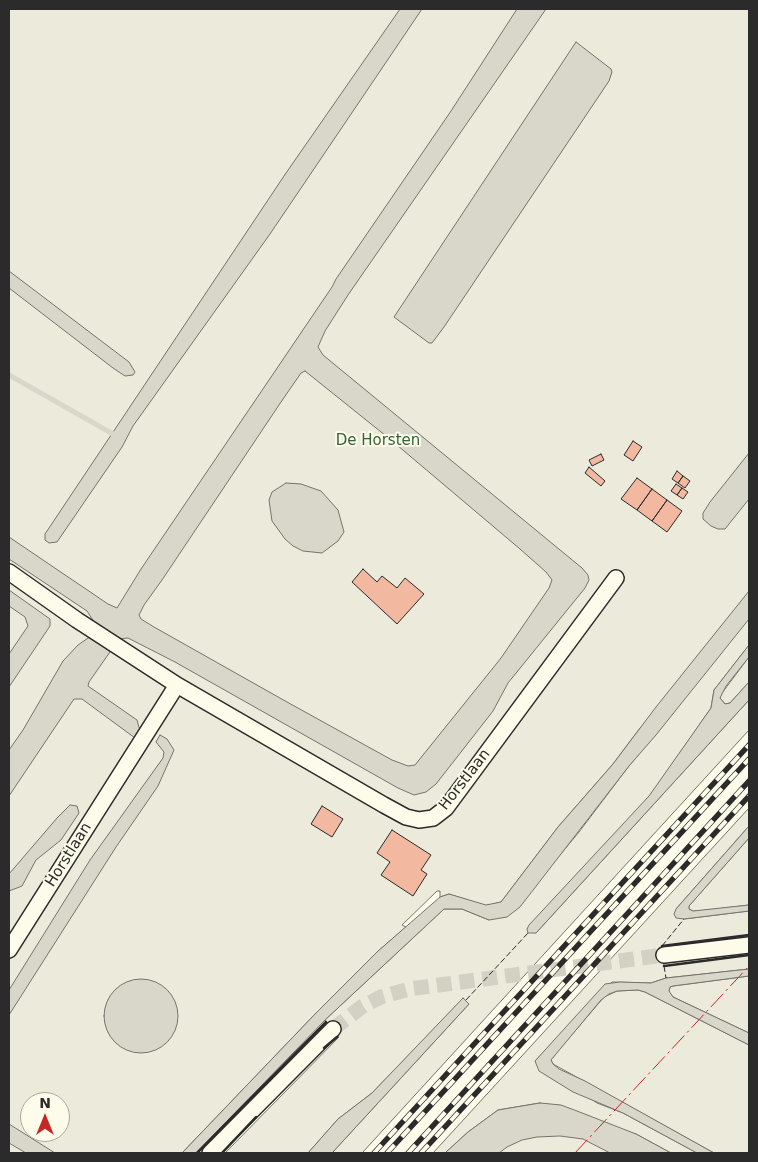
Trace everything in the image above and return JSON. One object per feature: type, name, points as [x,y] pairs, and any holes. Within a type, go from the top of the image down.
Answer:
[{"type":"street","name":"Horstlaan","points":[[9,572],[92,630],[177,685],[399,813],[419,820],[433,818],[446,808],[616,578]]},
{"type":"street","name":"Horstlaan","points":[[9,950],[177,685]]},
{"type":"street","points":[[664,955],[749,945]]},
{"type":"street","points":[[210,1153],[333,1029]]},
{"type":"green space","name":"De Horsten","points":[[9,9],[749,9],[749,645],[714,690],[711,708],[650,796],[527,929],[536,933],[749,700],[749,730],[362,1153],[332,1153],[469,1004],[463,999],[372,1093],[338,1119],[308,1153],[225,1153],[339,1037],[325,1020],[444,909],[462,909],[489,920],[545,873],[665,723],[640,728],[613,764],[558,827],[501,902],[486,906],[449,894],[440,897],[440,891],[437,891],[402,925],[406,927],[377,952],[317,1012],[182,1153],[9,1153]]},
{"type":"green space","points":[[749,657],[749,682],[730,703],[725,704],[720,698],[722,693]]},
{"type":"green space","points":[[749,808],[749,826],[676,909],[684,919],[749,911],[749,935],[662,946],[664,966],[749,955],[749,969],[666,978],[651,983],[612,982],[535,1061],[597,1103],[623,1113],[697,1153],[671,1153],[636,1134],[540,1103],[498,1110],[468,1132],[445,1153],[433,1153]]},
{"type":"green space","points":[[749,838],[749,905],[700,911],[689,909],[689,906]]},
{"type":"green space","points":[[749,976],[749,1033],[673,997],[669,992],[670,987],[673,986]]},
{"type":"green space","points":[[638,990],[749,1045],[749,1153],[714,1153],[553,1064],[551,1060],[604,997],[617,991]]},
{"type":"green space","points":[[545,1121],[627,1153],[472,1153]]},
{"type":"shaded area","points":[[400,9],[422,9],[270,234],[133,426],[122,447],[57,542],[49,543],[45,540],[45,534],[286,173]]},
{"type":"shaded area","points":[[517,9],[546,9],[348,295],[325,331],[318,347],[323,355],[582,568],[588,575],[589,580],[585,588],[508,683],[493,711],[436,784],[426,792],[414,795],[398,788],[175,662],[128,638],[119,639],[88,686],[137,720],[140,731],[135,738],[82,699],[74,699],[9,796],[9,750],[23,730],[63,661],[78,645],[91,636],[96,625],[87,611],[9,559],[9,537],[108,604],[117,608],[141,569],[451,111]],"holes":[[[305,371],[391,440],[520,549],[546,572],[552,580],[549,588],[501,658],[415,765],[408,766],[392,760],[287,702],[154,627],[141,619],[139,615],[301,373]]]},
{"type":"shaded area","points":[[576,42],[611,69],[609,81],[444,327],[432,343],[429,343],[394,317]]},
{"type":"shaded area","points":[[9,271],[129,362],[135,372],[133,375],[125,376],[113,368],[9,288]]},
{"type":"shaded area","points":[[749,453],[749,499],[725,529],[711,526],[703,519],[703,513]]},
{"type":"shaded area","points":[[286,483],[301,484],[321,491],[338,510],[344,532],[338,541],[322,553],[303,551],[293,546],[285,539],[272,521],[269,500],[272,492]]},
{"type":"shaded area","points":[[9,590],[50,619],[50,626],[9,687],[9,654],[28,626],[25,617],[9,606]]},
{"type":"shaded area","points":[[749,591],[749,619],[629,766],[520,907],[507,917],[489,920],[462,909],[444,909],[325,1020],[196,1153],[182,1153],[377,952],[440,897],[449,894],[486,905],[501,902],[558,827],[613,764]]},
{"type":"shaded area","points":[[749,645],[749,657],[726,686],[720,698],[725,704],[730,703],[749,682],[749,700],[536,933],[528,933],[529,925],[649,796],[711,708],[714,690]]},
{"type":"shaded area","points":[[160,735],[167,739],[174,750],[158,786],[116,847],[9,1015],[9,990],[90,860],[163,758],[164,752],[156,742]]},
{"type":"shaded area","points":[[70,805],[77,806],[79,813],[61,840],[36,860],[22,886],[9,891],[9,874]]},
{"type":"shaded area","points":[[749,826],[749,838],[689,906],[689,909],[693,911],[749,905],[749,911],[684,919],[676,918],[674,914],[676,909]]},
{"type":"shaded area","points":[[749,969],[749,976],[673,986],[670,987],[669,991],[673,997],[749,1033],[749,1045],[645,992],[638,990],[617,991],[601,1000],[551,1060],[559,1069],[585,1081],[714,1153],[697,1153],[623,1113],[573,1092],[539,1071],[535,1061],[605,984],[620,982],[651,983],[666,978]]},
{"type":"shaded area","points":[[141,979],[155,982],[167,990],[175,1002],[178,1016],[175,1030],[167,1042],[155,1050],[141,1053],[127,1050],[115,1042],[107,1030],[104,1016],[107,1002],[115,990],[127,982]]},
{"type":"shaded area","points":[[463,998],[469,1004],[332,1153],[308,1153],[338,1119],[372,1093]]},
{"type":"shaded area","points":[[540,1103],[561,1105],[577,1111],[636,1134],[671,1153],[610,1153],[583,1139],[560,1136],[522,1140],[499,1153],[445,1153],[468,1132],[498,1110]]},
{"type":"shaded area","points":[[9,1124],[20,1131],[20,1142],[38,1142],[55,1153],[26,1153],[9,1143]]},
{"type":"building","points":[[633,441],[642,447],[633,461],[624,455]]},
{"type":"building","points":[[601,454],[604,460],[592,466],[589,460]]},
{"type":"building","points":[[589,467],[605,481],[601,486],[585,473]]},
{"type":"building","points":[[677,471],[683,476],[678,483],[672,479]]},
{"type":"building","points":[[683,476],[690,481],[685,488],[678,483]]},
{"type":"building","points":[[637,478],[652,489],[637,510],[621,499]]},
{"type":"building","points":[[676,484],[682,488],[677,495],[671,491]]},
{"type":"building","points":[[682,488],[688,492],[683,499],[677,495]]},
{"type":"building","points":[[652,489],[667,500],[652,521],[637,510]]},
{"type":"building","points":[[667,500],[682,511],[667,532],[652,521]]},
{"type":"building","points":[[363,569],[377,582],[382,576],[397,588],[405,578],[424,594],[397,624],[352,582]]},
{"type":"building","points":[[322,806],[343,819],[332,837],[311,824]]},
{"type":"building","points":[[392,830],[431,855],[421,870],[427,874],[413,896],[381,875],[390,862],[377,853]]},
{"type":"waterway","points":[[9,375],[113,434]]},
{"type":"tunnel","points":[[333,1029],[363,1006],[381,997],[409,989],[664,955]]},
{"type":"railway","points":[[374,1153],[749,745]]},
{"type":"railway","points":[[387,1153],[749,759]]},
{"type":"railway","points":[[408,1153],[749,781]]},
{"type":"railway","points":[[421,1153],[749,796]]},
{"type":"fence","points":[[662,946],[684,919]]},
{"type":"fence","points":[[466,1000],[528,933]]},
{"type":"fence","points":[[664,966],[666,978]]},
{"type":"wall","points":[[662,946],[749,935]]},
{"type":"wall","points":[[664,966],[749,955]]},
{"type":"wall","points":[[197,1153],[326,1022]]},
{"type":"wall","points":[[324,1048],[337,1037]]},
{"type":"wall","points":[[222,1153],[256,1117]]},
{"type":"power","points":[[575,1153],[749,966]]}]
